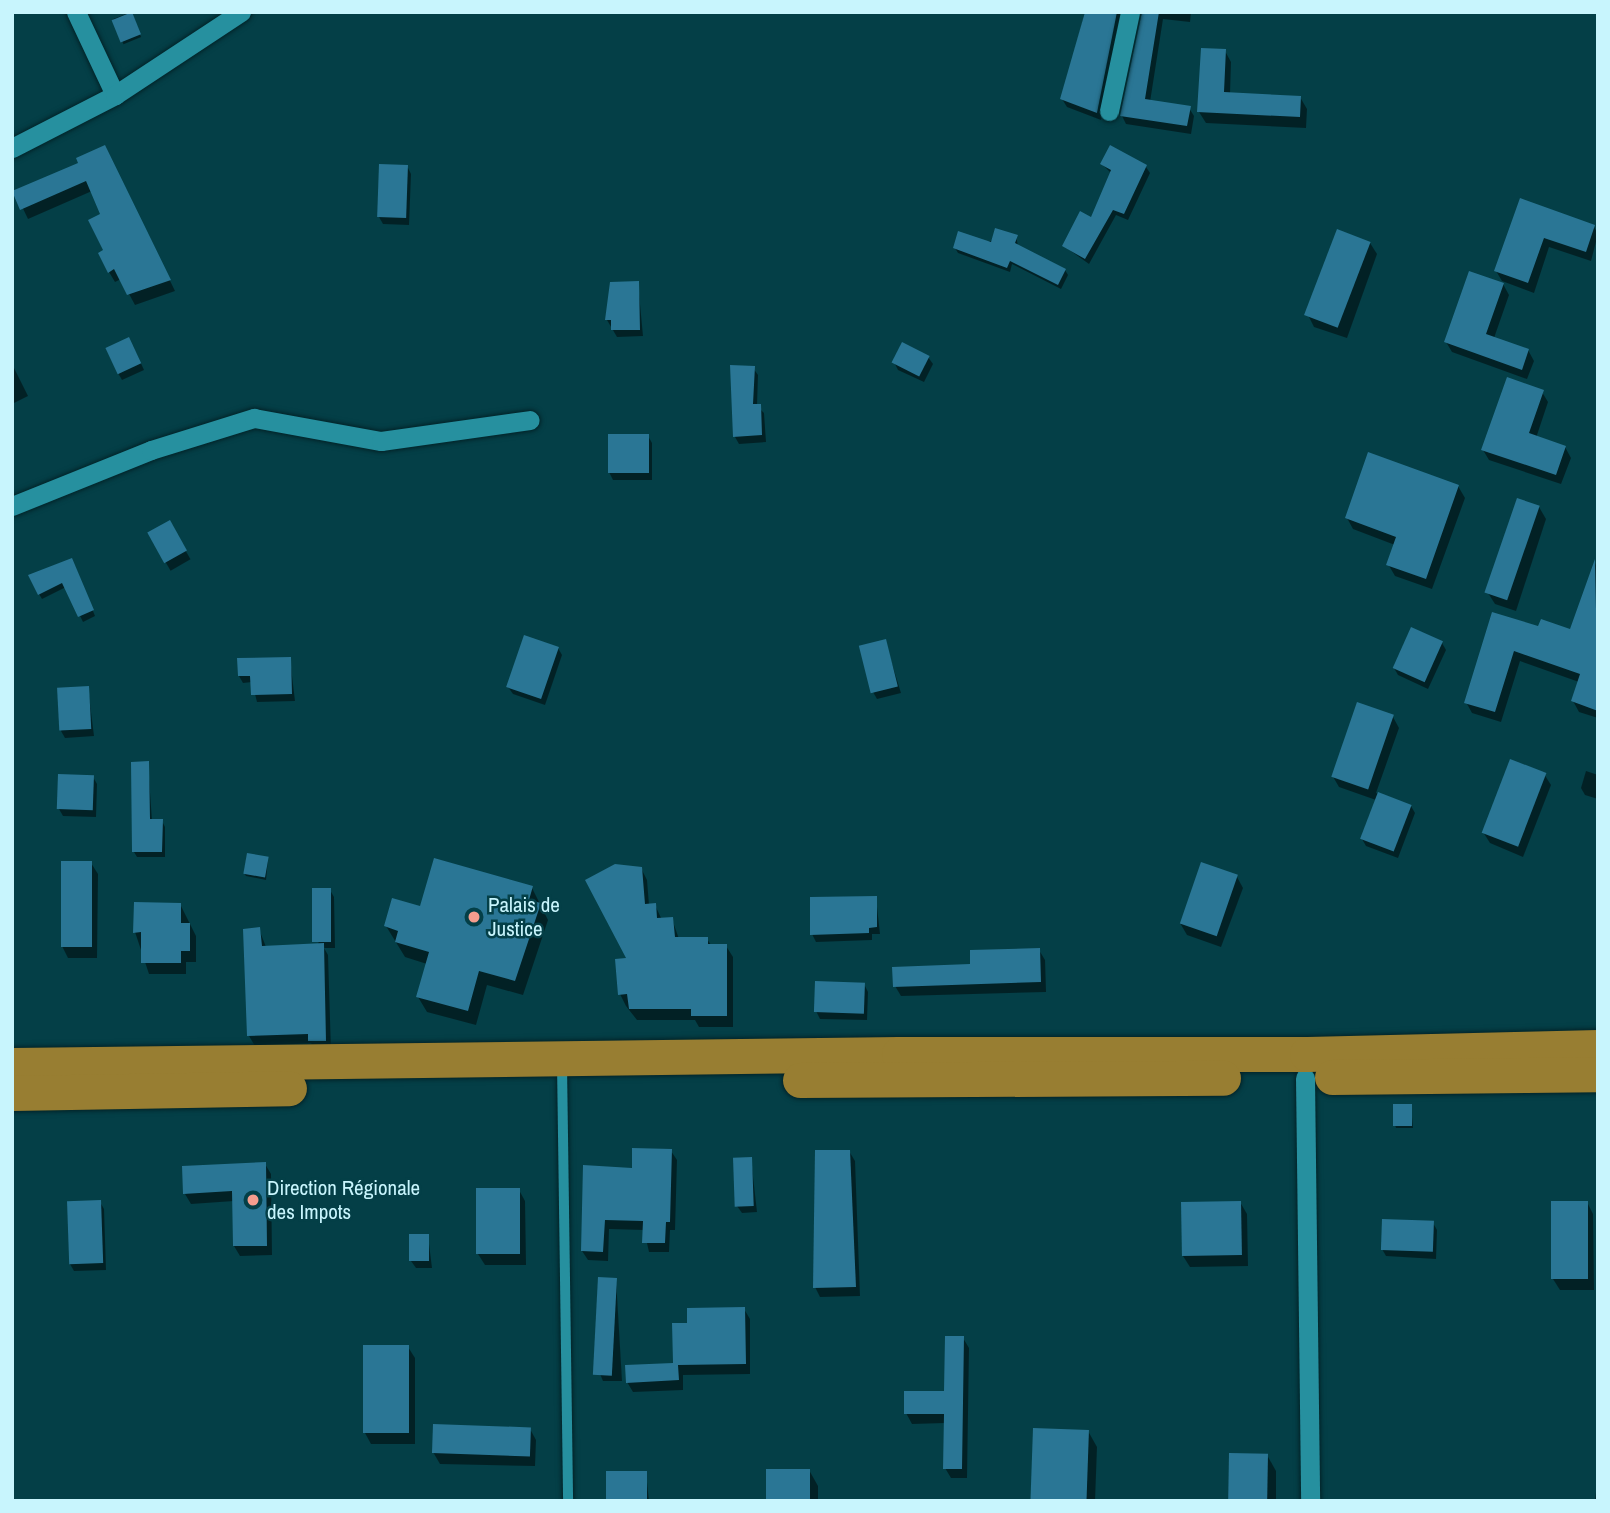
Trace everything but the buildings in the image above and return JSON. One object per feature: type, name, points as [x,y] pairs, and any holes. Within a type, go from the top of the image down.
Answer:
[{"type":"highway","points":[[12,1093],[403,1075],[900,1066],[1598,1047]]},
{"type":"highway","points":[[12,1065],[403,1075]]},
{"type":"highway","points":[[900,1066],[1304,1078],[1598,1074]]},
{"type":"street","points":[[76,12],[115,95]]},
{"type":"street","points":[[12,148],[115,95],[241,12]]},
{"type":"street","points":[[1110,111],[1130,12]]},
{"type":"street","points":[[12,506],[151,450],[254,418],[381,442],[530,420]]},
{"type":"street","points":[[1304,1078],[1310,1501]]},
{"type":"lane","points":[[563,1073],[568,1501]]},
{"type":"place","name":"Palais de Justice","points":[[474,917]]},
{"type":"place","name":"Direction Régionale des Impots","points":[[253,1200]]}]
